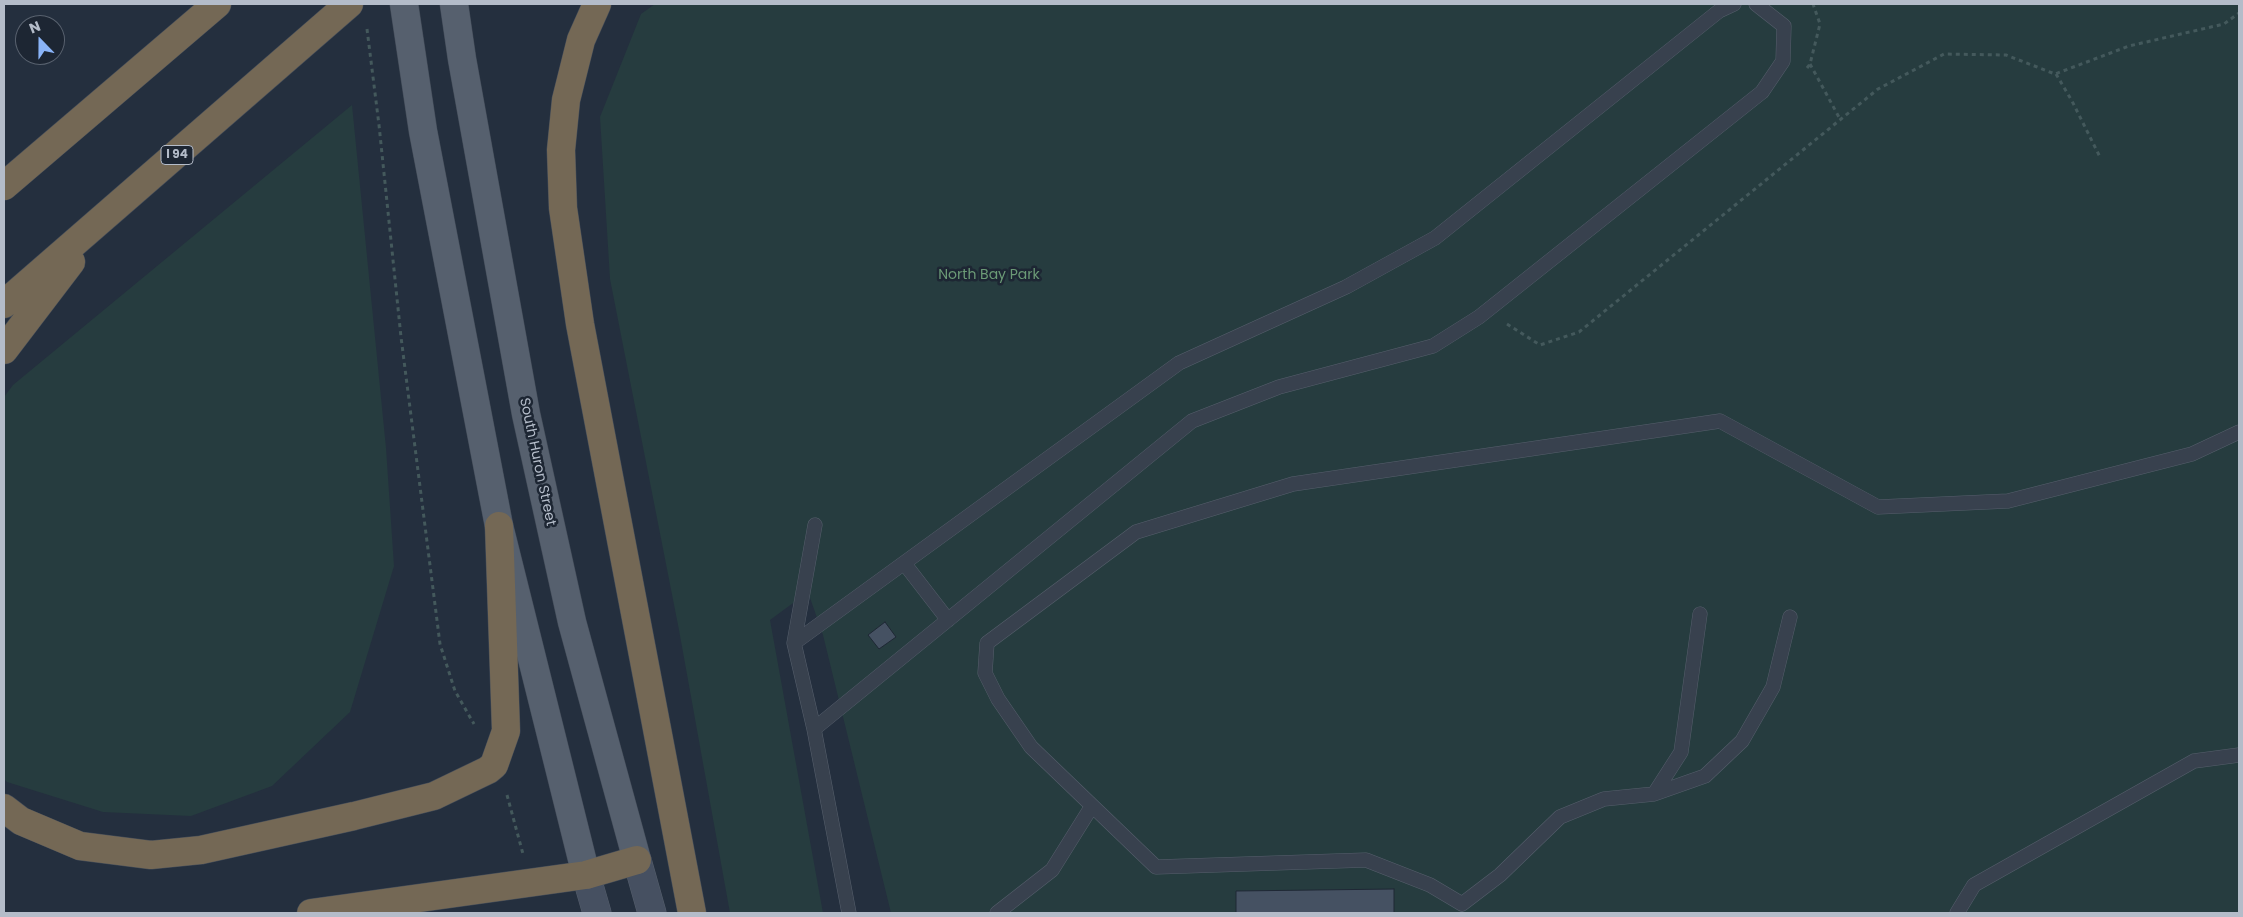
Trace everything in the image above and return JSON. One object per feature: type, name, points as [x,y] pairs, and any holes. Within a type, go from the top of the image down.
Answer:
[{"type":"highway","points":[[4,186],[216,4]]},
{"type":"highway","points":[[597,4],[581,40],[566,100],[561,150],[563,208],[580,324],[692,913]]},
{"type":"highway","name":"I 94","points":[[4,304],[103,219],[358,13]]},
{"type":"highway","points":[[4,350],[103,219]]},
{"type":"highway","points":[[4,808],[21,821],[80,846],[151,855],[201,850],[434,796],[488,770],[494,764],[506,731],[499,526]]},
{"type":"highway","points":[[310,913],[586,875],[637,860]]},
{"type":"main road","points":[[404,4],[417,96],[499,526],[596,913]]},
{"type":"main road","name":"South Huron Street","points":[[454,4],[462,59],[526,414],[572,622],[652,913]]},
{"type":"lane","points":[[794,643],[1179,363],[1346,286],[1435,238],[1711,17],[1734,4]]},
{"type":"lane","points":[[814,729],[1192,421],[1279,387],[1432,346],[1479,317],[1762,92],[1783,60],[1784,26],[1756,4]]},
{"type":"lane","points":[[1790,617],[1773,687],[1742,742],[1705,776],[1654,794],[1604,799],[1560,816],[1500,875],[1462,904],[1430,885],[1366,860],[1156,866],[1031,747],[998,699],[985,673],[987,643],[1136,532],[1293,484],[1720,421],[1878,507],[2008,501],[2192,454],[2239,432]]},
{"type":"lane","points":[[815,524],[794,643],[814,729],[849,913]]},
{"type":"lane","points":[[904,564],[948,620]]},
{"type":"lane","points":[[1654,794],[1681,752],[1700,614]]},
{"type":"lane","points":[[1957,913],[1974,885],[2194,761],[2239,755]]},
{"type":"lane","points":[[997,913],[1052,870],[1092,806]]},
{"type":"path","points":[[358,13],[379,125],[400,337],[440,644],[455,691],[475,726]]},
{"type":"path","points":[[2055,74],[2129,46],[2224,24],[2239,13]]},
{"type":"path","points":[[1496,303],[1508,324],[1540,345],[1579,332],[1878,88],[1944,54],[2006,55],[2055,74],[2072,101],[2100,157]]},
{"type":"path","points":[[1810,64],[1840,119]]},
{"type":"path","points":[[510,802],[522,849]]},
{"type":"green space","name":"North Bay Park","points":[[655,4],[2239,4],[2239,913],[891,913],[823,635],[808,592],[770,620],[823,913],[730,913],[679,630],[610,279],[600,117],[641,14]]},
{"type":"green space","points":[[352,105],[386,448],[394,566],[350,712],[272,786],[191,816],[103,812],[7,782],[4,779],[4,397],[13,385]]},
{"type":"building","points":[[885,622],[896,637],[879,649],[868,635]]},
{"type":"building","points":[[1394,889],[1394,913],[1236,913],[1236,891]]}]
